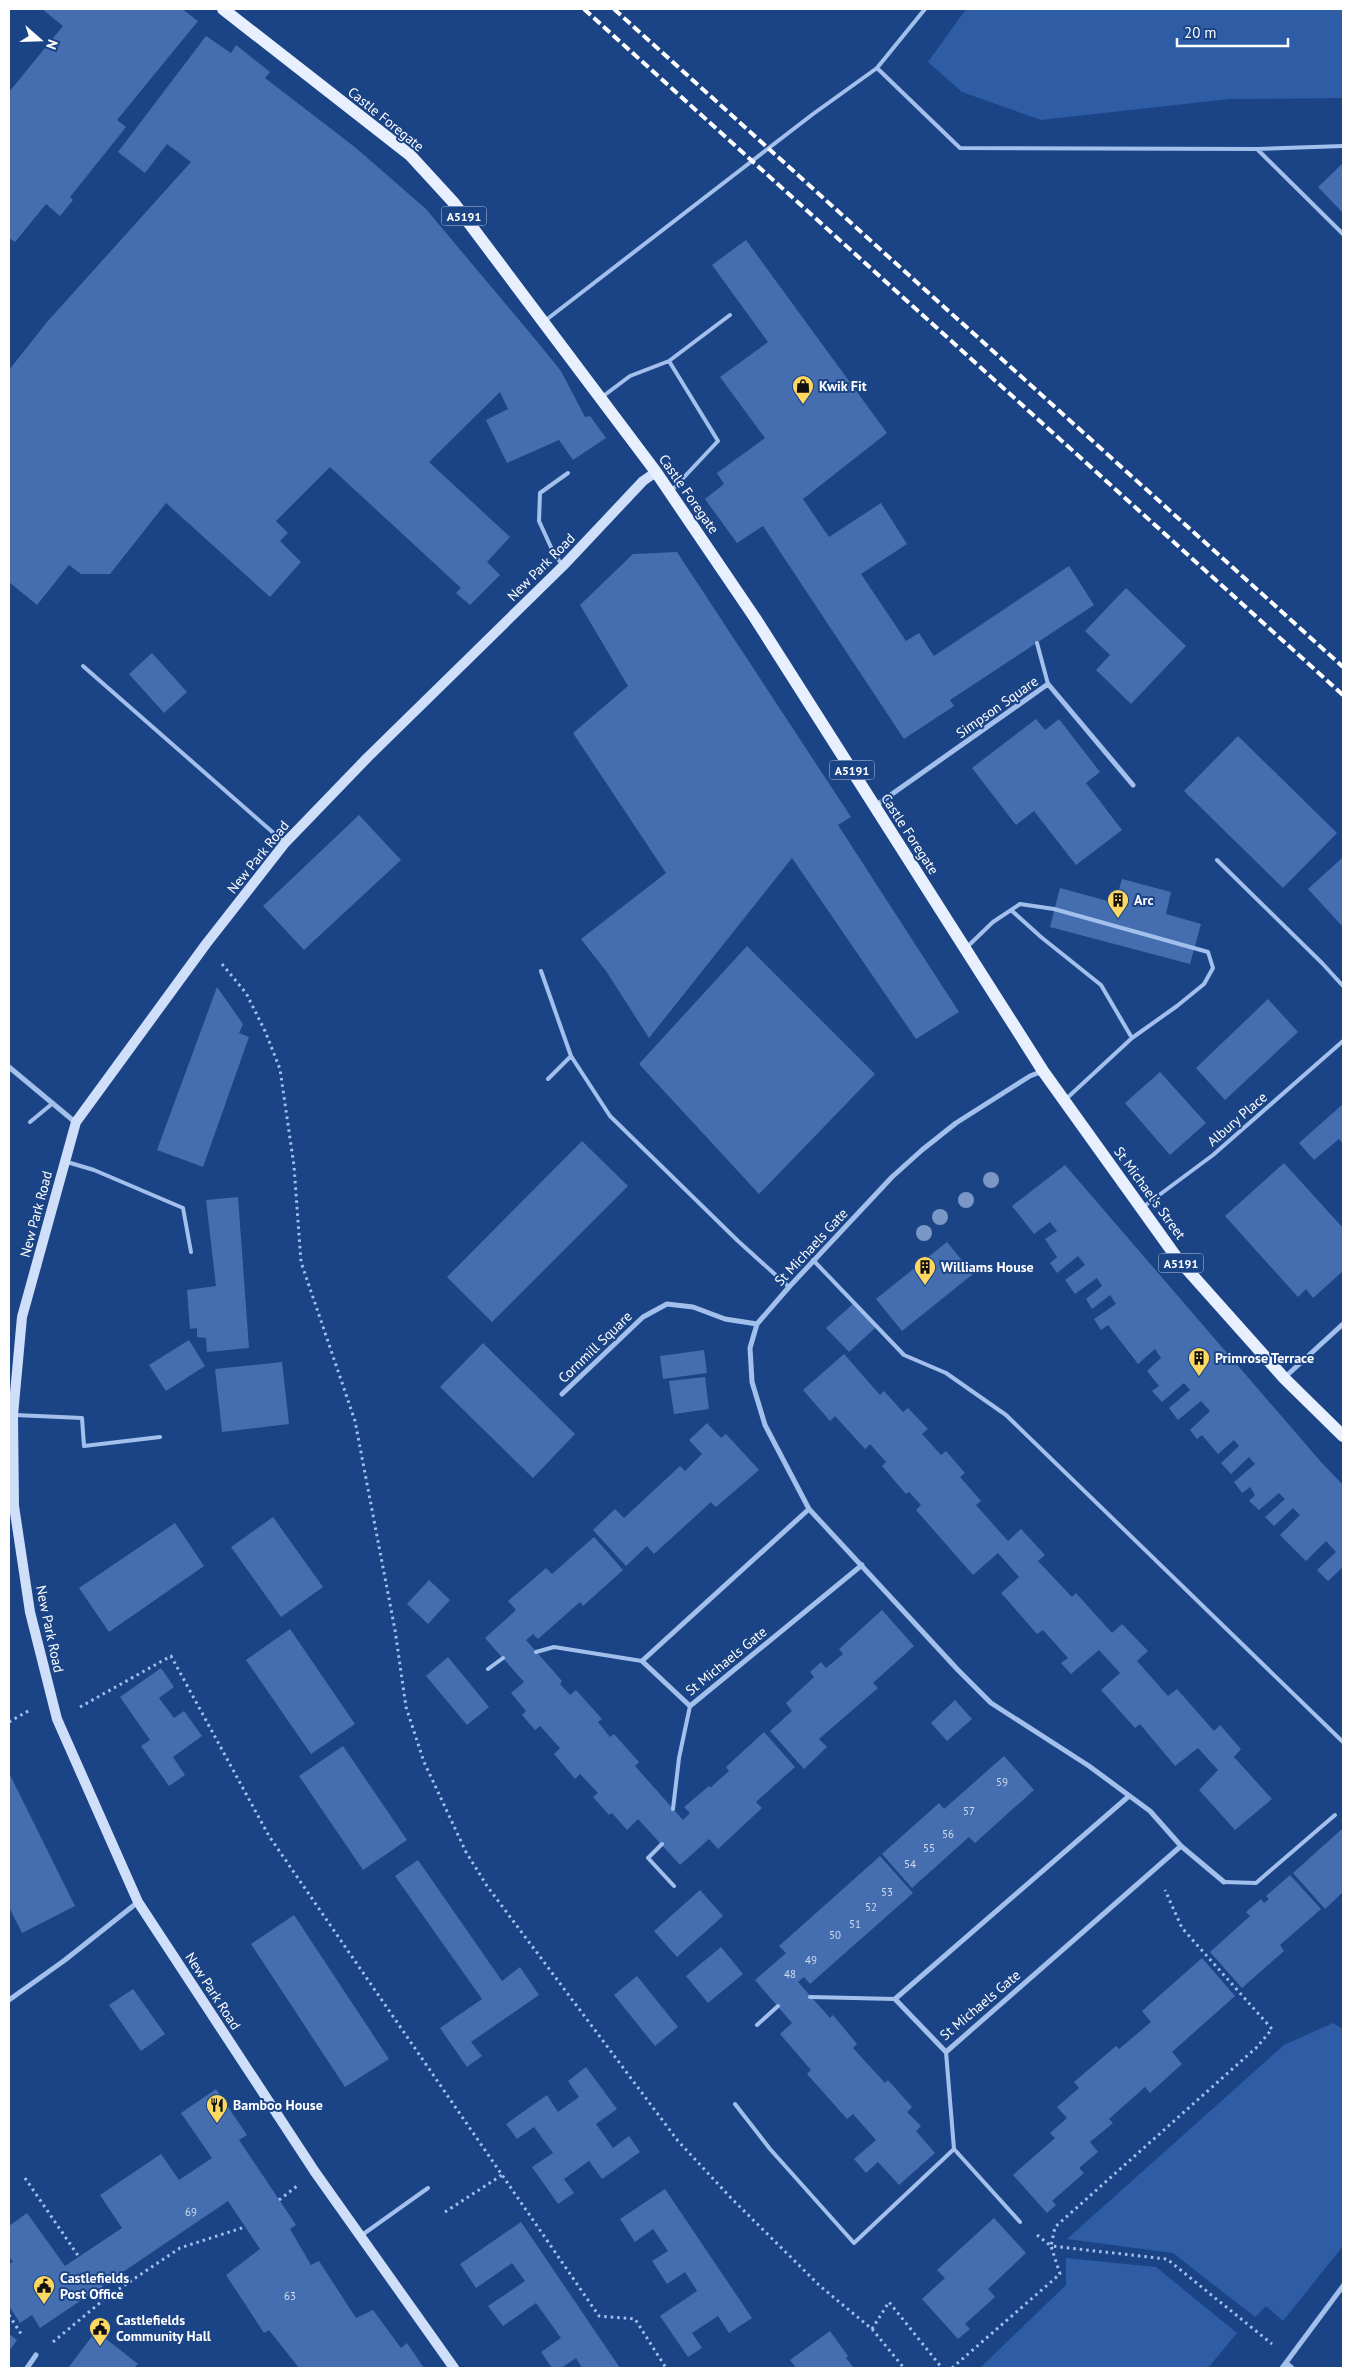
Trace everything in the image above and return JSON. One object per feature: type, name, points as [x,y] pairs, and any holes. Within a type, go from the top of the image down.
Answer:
[{"type":"main road","name":"Castle Foregate","points":[[223,9],[410,156],[454,203],[656,472],[755,618],[1043,1071]]},
{"type":"main road","name":"St Michael's Street","points":[[1043,1071],[1177,1258],[1284,1378],[1343,1436]]},
{"type":"street","name":"New Park Road","points":[[454,2368],[315,2172],[138,1902],[57,1720],[30,1612],[11,1507],[13,1415],[22,1317],[76,1122],[206,944],[285,843],[368,757],[563,566],[642,481],[656,472]]},
{"type":"street","name":"Simpson Square","points":[[875,806],[1048,684],[1133,785]]},
{"type":"street","points":[[9,1067],[76,1122]]},
{"type":"street","name":"St Michaels Gate","points":[[1043,1071],[1030,1076],[956,1123],[922,1150],[892,1177],[813,1260],[757,1324],[750,1348],[752,1382],[765,1425],[810,1509],[958,1670],[990,1703],[1089,1766],[1150,1811],[1181,1846],[1224,1882]]},
{"type":"street","name":"Cornmill Square","points":[[562,1394],[643,1317],[667,1304],[694,1307],[725,1319],[757,1324]]},
{"type":"street","points":[[1284,1378],[1301,1360],[1343,1324]]},
{"type":"street","points":[[642,1661],[810,1509]]},
{"type":"street","name":"St Michaels Gate","points":[[642,1661],[690,1706],[862,1565]]},
{"type":"street","points":[[895,1999],[1130,1796]]},
{"type":"street","name":"St Michaels Gate","points":[[895,1999],[946,2052],[1181,1846]]},
{"type":"street","points":[[9,2000],[65,1960],[138,1902]]},
{"type":"street","points":[[1292,2368],[1284,2366],[1343,2286]]},
{"type":"street","points":[[27,2368],[36,2355]]},
{"type":"lane","points":[[544,321],[813,114],[877,68],[925,9]]},
{"type":"lane","points":[[877,68],[960,148],[1257,149],[1343,146]]},
{"type":"lane","points":[[1257,149],[1343,234]]},
{"type":"lane","points":[[600,398],[630,376],[669,361],[730,315]]},
{"type":"lane","points":[[669,361],[718,441],[669,492]]},
{"type":"lane","points":[[563,566],[555,556],[539,520],[540,493],[568,473]]},
{"type":"lane","points":[[1037,643],[1048,684]]},
{"type":"lane","points":[[84,666],[285,843]]},
{"type":"lane","points":[[1217,860],[1343,986]]},
{"type":"lane","points":[[965,948],[993,922],[1020,904],[1054,909],[1208,952],[1213,968],[1204,984],[1178,1006],[1132,1038],[1064,1100]]},
{"type":"lane","points":[[1011,910],[1041,937],[1101,985],[1132,1038]]},
{"type":"lane","points":[[541,972],[571,1056],[610,1116],[738,1241],[789,1287]]},
{"type":"lane","name":"Albury Place","points":[[1142,1208],[1213,1155],[1343,1041]]},
{"type":"lane","points":[[548,1079],[571,1056]]},
{"type":"lane","points":[[30,1122],[53,1103]]},
{"type":"lane","points":[[65,1162],[94,1170],[183,1208],[191,1252]]},
{"type":"lane","points":[[813,1260],[904,1355],[946,1373],[1006,1415],[1343,1742]]},
{"type":"lane","points":[[13,1415],[82,1418],[84,1446],[160,1437]]},
{"type":"lane","points":[[536,1652],[554,1647],[642,1661]]},
{"type":"lane","points":[[488,1669],[503,1658]]},
{"type":"lane","points":[[673,1809],[679,1758],[690,1706]]},
{"type":"lane","points":[[1224,1882],[1256,1883],[1335,1814]]},
{"type":"lane","points":[[662,1844],[648,1858],[674,1886]]},
{"type":"lane","points":[[810,1997],[895,1999]]},
{"type":"lane","points":[[757,2025],[778,2006]]},
{"type":"lane","points":[[946,2052],[954,2149],[1020,2222]]},
{"type":"lane","points":[[735,2104],[770,2148],[854,2243],[954,2149]]},
{"type":"lane","points":[[360,2236],[428,2188]]},
{"type":"path","points":[[206,944],[246,993],[265,1030],[280,1069],[294,1166],[301,1262],[355,1421],[395,1630],[406,1707],[424,1762],[466,1852],[487,1886],[678,2141],[731,2198],[820,2286],[872,2329],[904,2368]]},
{"type":"path","points":[[57,1720],[170,1656],[269,1836],[599,2316],[635,2319],[666,2368]]},
{"type":"path","points":[[952,2368],[1060,2274],[1051,2246],[1055,2227],[1257,2047],[1272,2030],[1182,1928],[1155,1868]]},
{"type":"path","points":[[445,2212],[502,2175]]},
{"type":"path","points":[[25,2178],[79,2257]]},
{"type":"path","points":[[36,2355],[107,2297],[180,2248],[245,2227]]},
{"type":"path","points":[[1051,2246],[1167,2259],[1273,2345],[1284,2366]]},
{"type":"path","points":[[100,2287],[107,2297]]},
{"type":"path","points":[[872,2329],[889,2302],[942,2368]]},
{"type":"shaded area","points":[[966,9],[1343,9],[1343,98],[1230,99],[1041,120],[962,92],[928,62]]},
{"type":"shaded area","points":[[1333,2023],[1343,2029],[1343,2246],[1283,2321],[1266,2306],[1255,2317],[1173,2253],[1067,2239],[1284,2045]]},
{"type":"shaded area","points":[[1066,2258],[1156,2267],[1237,2333],[1208,2368],[980,2368],[1066,2285]]},
{"type":"building","points":[[42,9],[182,9],[198,21],[117,120],[126,127],[70,197],[73,200],[60,216],[46,204],[15,242],[9,238],[9,92],[63,26]]},
{"type":"building","points":[[206,36],[231,53],[236,45],[270,72],[265,78],[356,148],[426,209],[561,371],[585,417],[590,416],[606,438],[573,460],[559,440],[507,463],[486,420],[508,409],[500,392],[429,462],[510,537],[487,562],[500,575],[470,605],[456,593],[461,588],[330,467],[276,521],[288,533],[280,541],[301,562],[270,597],[166,503],[110,574],[81,574],[69,565],[37,605],[9,582],[9,370],[47,322],[191,162],[167,144],[145,173],[118,152]]},
{"type":"building","points":[[1343,163],[1343,213],[1318,187]]},
{"type":"building","points":[[746,240],[887,433],[803,499],[829,537],[881,503],[907,544],[861,574],[906,641],[919,633],[934,656],[1069,566],[1094,605],[950,700],[954,706],[904,739],[763,526],[737,543],[705,499],[724,484],[717,473],[765,438],[720,377],[768,342],[712,265]]},
{"type":"building","points":[[677,552],[851,817],[838,825],[959,1012],[916,1039],[792,858],[649,1038],[606,971],[581,939],[666,873],[573,733],[628,686],[580,605],[633,554]]},
{"type":"building","points":[[1126,588],[1186,646],[1131,704],[1096,670],[1110,655],[1085,631]]},
{"type":"building","points":[[152,653],[187,692],[164,713],[129,674]]},
{"type":"building","points":[[1036,719],[1045,730],[1059,719],[1100,772],[1086,783],[1122,830],[1076,865],[1034,811],[1016,825],[972,768]]},
{"type":"building","points":[[1238,736],[1337,833],[1283,888],[1184,791]]},
{"type":"building","points":[[359,815],[401,860],[304,950],[263,906]]},
{"type":"building","points":[[1343,857],[1343,927],[1308,889]]},
{"type":"building","name":"Arc","points":[[1122,879],[1171,892],[1166,914],[1201,924],[1190,964],[1050,927],[1060,888],[1115,903]]},
{"type":"building","points":[[747,946],[875,1074],[759,1194],[639,1064]]},
{"type":"building","points":[[217,987],[243,1024],[239,1033],[249,1037],[203,1167],[157,1150]]},
{"type":"building","points":[[1268,999],[1298,1032],[1225,1100],[1196,1068]]},
{"type":"building","points":[[1160,1072],[1206,1123],[1170,1155],[1125,1103]]},
{"type":"building","points":[[1343,1104],[1343,1144],[1339,1139],[1314,1160],[1299,1143]]},
{"type":"building","points":[[582,1141],[628,1186],[492,1322],[447,1277]]},
{"type":"building","points":[[1284,1163],[1343,1228],[1343,1271],[1313,1298],[1306,1289],[1298,1297],[1225,1216]]},
{"type":"building","name":"Primrose Terrace","points":[[1065,1165],[1321,1462],[1343,1485],[1343,1567],[1328,1581],[1317,1570],[1336,1552],[1326,1541],[1306,1561],[1280,1535],[1300,1515],[1293,1508],[1274,1526],[1265,1517],[1285,1499],[1279,1493],[1259,1510],[1249,1501],[1255,1495],[1250,1487],[1242,1493],[1234,1482],[1255,1464],[1249,1457],[1231,1474],[1221,1463],[1239,1446],[1234,1440],[1218,1454],[1202,1435],[1197,1439],[1190,1430],[1210,1411],[1201,1401],[1178,1420],[1169,1408],[1190,1390],[1184,1383],[1162,1402],[1152,1391],[1159,1386],[1147,1371],[1161,1358],[1155,1349],[1138,1364],[1108,1325],[1101,1330],[1094,1319],[1116,1304],[1110,1295],[1092,1309],[1086,1299],[1102,1286],[1097,1278],[1075,1294],[1065,1280],[1085,1265],[1078,1256],[1057,1273],[1050,1263],[1057,1257],[1045,1239],[1057,1231],[1050,1222],[1034,1234],[1012,1206]]},
{"type":"building","points":[[238,1197],[249,1348],[207,1352],[206,1338],[197,1337],[197,1328],[190,1329],[187,1290],[216,1286],[206,1200]]},
{"type":"building","name":"Williams House","points":[[947,1242],[973,1274],[902,1331],[876,1299]]},
{"type":"building","points":[[853,1304],[875,1328],[849,1352],[826,1328]]},
{"type":"building","points":[[189,1340],[205,1366],[166,1391],[149,1365]]},
{"type":"building","points":[[483,1343],[575,1434],[533,1478],[440,1387]]},
{"type":"building","points":[[704,1350],[707,1373],[663,1379],[660,1356]]},
{"type":"building","points":[[844,1354],[880,1395],[884,1391],[903,1412],[908,1408],[928,1429],[922,1434],[941,1455],[946,1451],[965,1473],[960,1477],[981,1501],[976,1505],[1008,1541],[1021,1529],[1045,1555],[1038,1561],[1072,1597],[1076,1593],[1112,1633],[1122,1624],[1148,1651],[1137,1661],[1168,1696],[1177,1689],[1214,1731],[1220,1725],[1241,1749],[1234,1757],[1272,1799],[1235,1830],[1199,1790],[1218,1770],[1198,1748],[1175,1766],[1140,1724],[1135,1728],[1101,1690],[1120,1673],[1099,1650],[1071,1674],[1061,1663],[1068,1658],[1043,1630],[1037,1634],[1001,1593],[1019,1577],[998,1553],[973,1575],[916,1510],[921,1505],[909,1492],[906,1494],[882,1466],[886,1462],[870,1444],[865,1449],[835,1416],[830,1421],[803,1390]]},
{"type":"building","points":[[282,1362],[289,1424],[222,1432],[215,1369]]},
{"type":"building","points":[[705,1377],[709,1409],[674,1414],[669,1381]]},
{"type":"building","points":[[707,1423],[721,1438],[726,1434],[759,1470],[716,1507],[711,1502],[654,1554],[647,1546],[626,1566],[593,1530],[615,1509],[624,1518],[680,1466],[685,1471],[702,1454],[689,1440]]},
{"type":"building","points":[[273,1517],[323,1587],[281,1617],[231,1547]]},
{"type":"building","points":[[175,1523],[204,1566],[109,1632],[79,1588]]},
{"type":"building","points":[[594,1537],[623,1570],[583,1606],[580,1602],[538,1639],[533,1634],[526,1640],[562,1681],[560,1684],[570,1695],[576,1690],[602,1719],[598,1722],[610,1737],[614,1734],[639,1762],[635,1766],[683,1820],[690,1813],[684,1807],[729,1771],[726,1767],[764,1732],[795,1767],[756,1802],[762,1808],[718,1849],[709,1839],[680,1865],[638,1819],[627,1830],[612,1813],[609,1815],[593,1797],[598,1793],[580,1774],[575,1779],[554,1754],[560,1748],[540,1726],[535,1730],[522,1715],[526,1711],[511,1693],[524,1682],[485,1638],[516,1610],[508,1601],[546,1568],[552,1574]]},
{"type":"building","points":[[429,1580],[450,1600],[428,1624],[407,1604]]},
{"type":"building","points":[[882,1610],[914,1646],[873,1683],[878,1688],[819,1739],[827,1747],[804,1769],[770,1731],[792,1711],[786,1703],[814,1677],[810,1672],[821,1662],[826,1668],[843,1654],[839,1649]]},
{"type":"building","points":[[290,1629],[355,1724],[311,1754],[246,1660]]},
{"type":"building","points":[[448,1657],[489,1707],[467,1725],[426,1676]]},
{"type":"building","points":[[161,1668],[174,1687],[159,1698],[174,1718],[184,1711],[202,1736],[173,1757],[185,1775],[169,1786],[141,1746],[150,1740],[120,1697]]},
{"type":"building","points":[[955,1700],[972,1719],[947,1741],[931,1723]]},
{"type":"building","points":[[343,1746],[407,1840],[363,1870],[299,1776]]},
{"type":"building","points":[[1004,1756],[1034,1790],[975,1843],[969,1837],[912,1888],[882,1854],[939,1803],[944,1809]]},
{"type":"building","points":[[9,1773],[75,1906],[22,1933],[9,1907]]},
{"type":"building","points":[[1343,1828],[1343,1892],[1325,1909],[1293,1873]]},
{"type":"building","points":[[880,1856],[913,1893],[810,1984],[804,1977],[798,1982],[830,2018],[833,2015],[857,2044],[853,2048],[885,2083],[888,2080],[912,2107],[907,2112],[921,2126],[916,2131],[935,2153],[899,2185],[878,2162],[866,2173],[854,2159],[876,2140],[853,2114],[847,2119],[807,2074],[811,2070],[780,2034],[792,2023],[755,1980],[786,1953],[779,1946]]},
{"type":"building","points":[[418,1860],[502,1981],[520,1967],[539,1995],[471,2042],[482,2056],[467,2067],[440,2028],[482,1999],[395,1876]]},
{"type":"building","points":[[1290,1875],[1321,1909],[1280,1945],[1284,1951],[1242,1988],[1210,1952],[1250,1916],[1246,1912],[1261,1899],[1264,1903],[1269,1899],[1266,1896]]},
{"type":"building","points":[[700,1890],[723,1916],[677,1957],[654,1931]]},
{"type":"building","points":[[294,1915],[389,2059],[345,2087],[251,1944]]},
{"type":"building","points":[[721,1947],[743,1974],[708,2003],[686,1976]]},
{"type":"building","points":[[1202,1958],[1235,1996],[1172,2052],[1182,2064],[1150,2093],[1145,2087],[1109,2119],[1113,2123],[1090,2142],[1098,2152],[1079,2168],[1084,2173],[1052,2201],[1056,2205],[1047,2213],[1013,2175],[1055,2138],[1050,2133],[1067,2118],[1057,2107],[1079,2088],[1074,2082],[1116,2046],[1119,2049],[1151,2022],[1142,2011]]},
{"type":"building","points":[[637,1976],[678,2027],[655,2046],[614,1995]]},
{"type":"building","points":[[133,1989],[165,2034],[141,2051],[109,2005]]},
{"type":"building","points":[[586,2067],[617,2109],[596,2124],[613,2148],[629,2136],[640,2152],[602,2179],[589,2161],[564,2179],[574,2193],[558,2204],[532,2167],[553,2153],[534,2127],[517,2139],[506,2124],[547,2095],[558,2112],[579,2097],[568,2081]]},
{"type":"building","points":[[216,2089],[247,2135],[239,2140],[296,2225],[290,2229],[311,2265],[319,2261],[356,2318],[373,2310],[401,2348],[407,2343],[424,2368],[299,2368],[269,2330],[264,2333],[226,2275],[260,2249],[228,2201],[40,2328],[32,2315],[20,2323],[9,2306],[9,2264],[13,2262],[9,2256],[9,2226],[27,2213],[65,2266],[122,2228],[100,2195],[161,2154],[179,2180],[212,2158],[181,2113]]},
{"type":"building","points":[[665,2189],[752,2318],[729,2333],[718,2316],[692,2333],[702,2348],[688,2357],[660,2316],[697,2291],[685,2272],[667,2284],[652,2261],[668,2251],[653,2229],[635,2242],[620,2219]]},
{"type":"building","points":[[994,2218],[1026,2253],[988,2289],[995,2297],[965,2324],[970,2329],[958,2339],[922,2299],[945,2278],[937,2270]]},
{"type":"building","points":[[521,2222],[620,2368],[582,2368],[576,2358],[561,2368],[552,2368],[541,2352],[561,2338],[536,2303],[503,2326],[488,2306],[525,2281],[512,2263],[476,2288],[460,2264]]},
{"type":"building","name":"Castlefields Community Hall","points":[[96,2331],[138,2364],[134,2368],[68,2368]]},
{"type":"building","points":[[830,2331],[854,2368],[796,2368],[790,2360]]},
{"type":"building","points":[[9,2334],[17,2340],[9,2351]]},
{"type":"railway","points":[[584,9],[1343,695]]},
{"type":"railway","points":[[614,9],[1343,667]]},
{"type":"place","name":"Kwik Fit","points":[[803,405]]},
{"type":"place","name":"Arc","points":[[1118,919]]},
{"type":"place","name":"Williams House","points":[[925,1286]]},
{"type":"place","name":"Primrose Terrace","points":[[1199,1377]]},
{"type":"place","name":"Bamboo House","points":[[217,2124]]},
{"type":"place","name":"Castlefields Post Office","points":[[44,2305]]},
{"type":"place","name":"Castlefields Community Hall","points":[[100,2347]]}]
